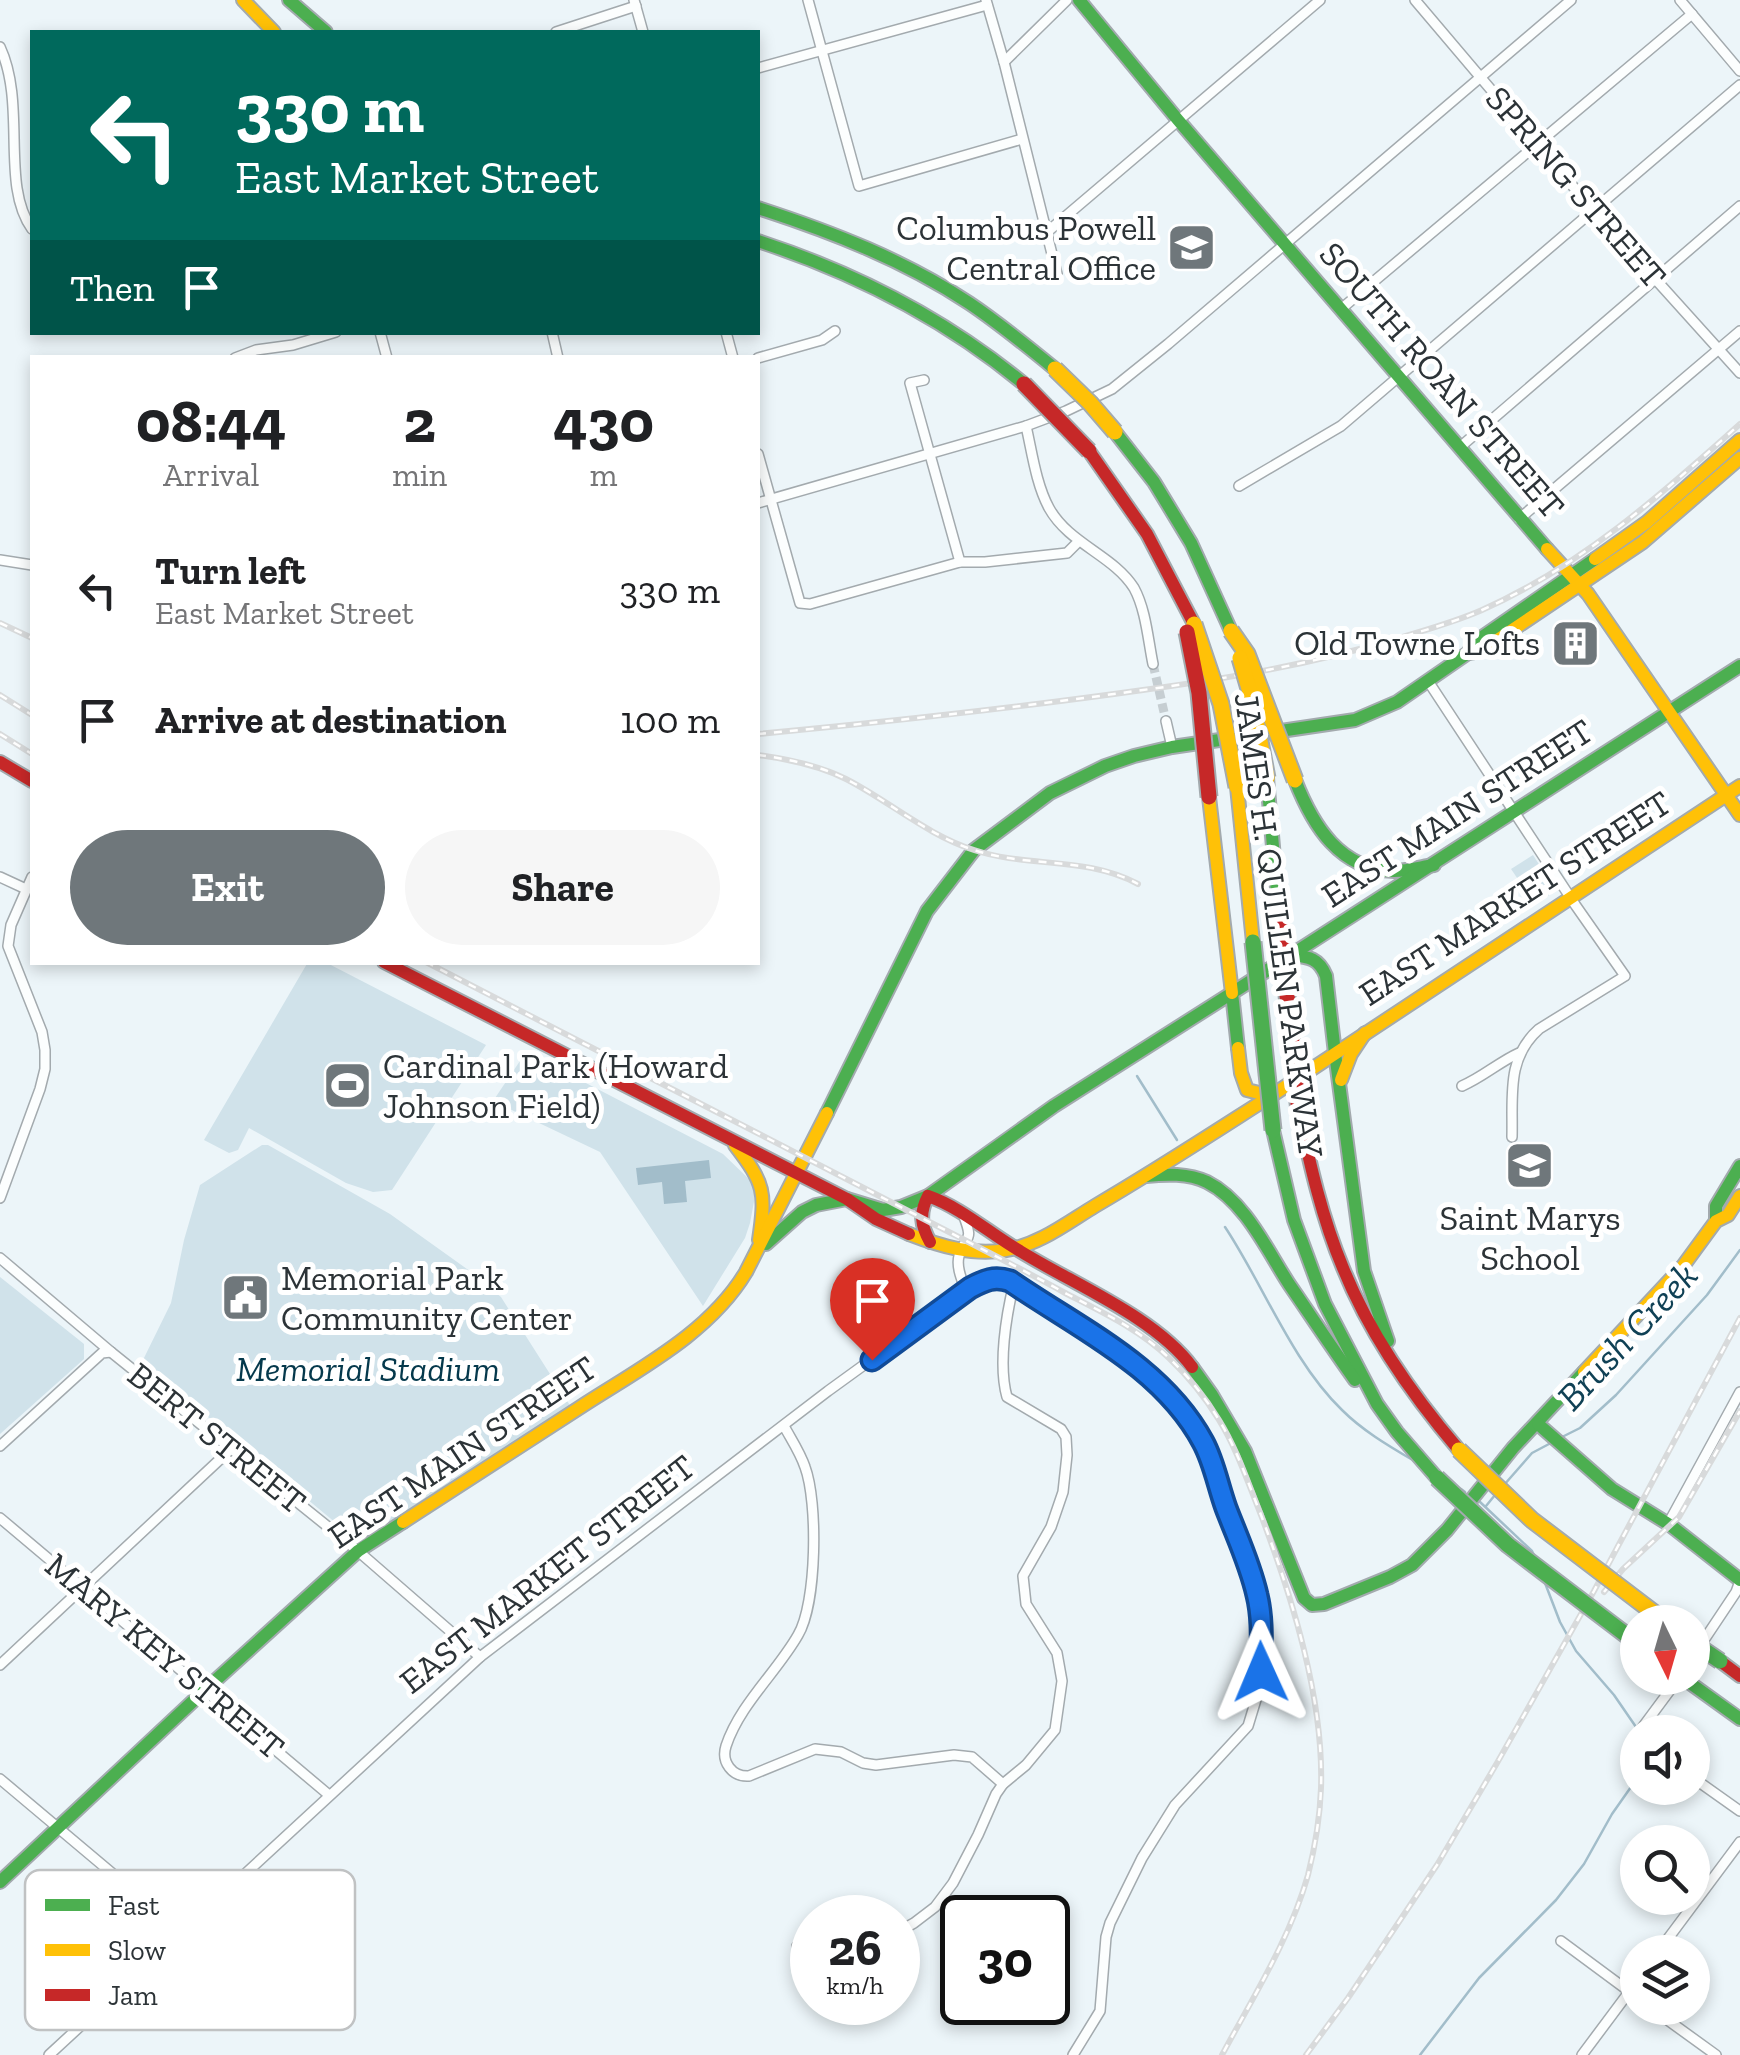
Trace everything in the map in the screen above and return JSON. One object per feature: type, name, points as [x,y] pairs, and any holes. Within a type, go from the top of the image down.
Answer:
[{"type":"main road","points":[[243,0],[272,30]]},
{"type":"main road","points":[[289,0],[324,30]]},
{"type":"main road","name":"SOUTH ROAN STREET","points":[[1079,0],[1576,581],[1670,712],[1733,790],[1740,814]]},
{"type":"main road","name":"JAMES H. QUILLEN PARKWAY","points":[[760,209],[850,240],[926,276],[969,302],[1055,369],[1090,403],[1154,482],[1206,573],[1231,631],[1252,699],[1266,778],[1300,1112],[1317,1191],[1342,1268],[1377,1338],[1430,1416],[1459,1450],[1499,1492],[1552,1538],[1643,1605]]},
{"type":"main road","points":[[760,242],[858,279],[914,306],[982,350],[1024,384],[1089,450],[1131,506],[1177,586],[1190,628],[1202,705],[1242,1082],[1253,1093],[1271,1096]]},
{"type":"main road","points":[[1576,581],[1740,440]]},
{"type":"main road","points":[[1576,581],[1658,531],[1740,458]]},
{"type":"main road","name":"EAST MAIN STREET","points":[[0,1882],[358,1552],[664,1354],[730,1296],[757,1252],[927,910],[967,858],[1057,789],[1120,760],[1172,747],[1343,723],[1390,705],[1468,653],[1481,652],[1576,581]]},
{"type":"main road","name":"JAMES H. QUILLEN PARKWAY","points":[[1190,628],[1208,657],[1230,738],[1273,1130],[1294,1220],[1311,1270],[1340,1336],[1397,1432],[1485,1525],[1620,1631]]},
{"type":"main road","points":[[1231,631],[1247,654],[1310,819],[1328,843],[1365,865],[1390,872],[1434,864]]},
{"type":"main road","name":"EAST MAIN STREET","points":[[847,1199],[883,1210],[928,1196],[1054,1106],[1740,666]]},
{"type":"main road","points":[[0,762],[30,780]]},
{"type":"main road","name":"EAST MARKET STREET","points":[[1018,1250],[1146,1176],[1271,1096],[1733,790]]},
{"type":"main road","points":[[1291,955],[1313,958],[1324,971],[1364,1271],[1396,1364]]},
{"type":"main road","points":[[390,965],[847,1199],[867,1217],[960,1252],[992,1254],[1018,1250]]},
{"type":"main road","points":[[1340,1088],[1345,1066],[1365,1033]]},
{"type":"main road","points":[[732,1142],[754,1169],[764,1190],[757,1252]]},
{"type":"main road","points":[[1716,1220],[1716,1206],[1740,1166]]},
{"type":"main road","points":[[1146,1176],[1190,1176],[1226,1196],[1359,1386],[1377,1404]]},
{"type":"main road","points":[[930,1242],[920,1218],[928,1196],[948,1202],[1018,1250],[1143,1322],[1182,1355],[1212,1395],[1245,1451],[1304,1598],[1312,1605],[1324,1604],[1412,1565],[1446,1530],[1490,1474],[1542,1428],[1683,1266],[1716,1220],[1728,1215],[1740,1196]]},
{"type":"main road","points":[[757,1252],[808,1208],[847,1199]]},
{"type":"main road","points":[[1542,1428],[1612,1489],[1668,1524],[1740,1581]]},
{"type":"main road","points":[[1710,1654],[1740,1676]]},
{"type":"main road","points":[[1706,1695],[1740,1719]]},
{"type":"street","points":[[808,0],[859,186],[1022,139]]},
{"type":"street","points":[[1004,62],[1067,0]]},
{"type":"street","points":[[1046,233],[1320,0]]},
{"type":"street","name":"SPRING STREET","points":[[1414,0],[1740,373]]},
{"type":"street","points":[[760,502],[1026,426],[1112,389],[1571,0]]},
{"type":"street","points":[[1680,0],[1740,71]]},
{"type":"street","points":[[760,67],[986,2],[1057,274]]},
{"type":"street","points":[[561,30],[635,3],[642,30]]},
{"type":"street","points":[[1341,310],[1692,14]]},
{"type":"street","points":[[0,47],[10,78],[8,188],[16,210],[30,227]]},
{"type":"street","points":[[1240,486],[1341,426],[1740,85]]},
{"type":"street","points":[[1459,448],[1740,206]]},
{"type":"street","points":[[760,357],[822,340],[835,331]]},
{"type":"street","points":[[1520,518],[1740,331]]},
{"type":"street","points":[[243,355],[326,335]]},
{"type":"street","points":[[293,345],[295,355]]},
{"type":"street","points":[[924,380],[910,383],[960,562]]},
{"type":"street","points":[[1026,426],[1050,509],[1069,533],[1115,568],[1133,588],[1153,664]]},
{"type":"street","points":[[760,462],[800,603],[810,604],[960,562],[1067,553],[1079,541]]},
{"type":"street","points":[[0,560],[30,564]]},
{"type":"street","points":[[1428,680],[1625,976],[1529,1038],[1514,1068],[1512,1137]]},
{"type":"street","points":[[1166,721],[1172,747]]},
{"type":"street","points":[[0,876],[26,889]]},
{"type":"street","points":[[0,1198],[45,1069],[42,1032],[8,946],[11,925],[30,882]]},
{"type":"street","points":[[1462,1086],[1519,1053]]},
{"type":"street","points":[[962,1212],[970,1230],[958,1263],[968,1289],[986,1279],[1014,1283],[1138,1366],[1190,1419],[1206,1446],[1258,1598],[1262,1639],[1254,1712],[1248,1726],[1175,1805],[1142,1858],[1106,1937],[1100,2011],[1073,2055]]},
{"type":"street","name":"BERT STREET","points":[[0,1258],[480,1657]]},
{"type":"street","points":[[920,1918],[935,1907],[953,1883],[1002,1784],[1026,1764],[1055,1730],[1062,1680],[1057,1654],[1026,1604],[1023,1576],[1050,1528],[1063,1492],[1066,1437],[1061,1429],[1007,1398],[1004,1364],[1014,1283]]},
{"type":"street","name":"EAST MARKET STREET","points":[[248,1870],[480,1657],[968,1289]]},
{"type":"street","points":[[0,1446],[102,1353],[111,1352]]},
{"type":"street","points":[[1668,1524],[1740,1392]]},
{"type":"street","points":[[784,1426],[805,1467],[810,1487],[814,1525],[807,1609],[801,1632],[742,1715],[725,1747],[724,1760],[732,1771],[749,1776],[814,1749],[841,1752],[876,1765],[954,1755],[972,1757],[1002,1784]]},
{"type":"street","points":[[0,1665],[231,1450]]},
{"type":"street","name":"MARY KEY STREET","points":[[0,1518],[328,1795]]},
{"type":"street","points":[[1710,1631],[1740,1581]]},
{"type":"street","points":[[1652,1715],[1668,1695]]},
{"type":"street","points":[[0,1778],[110,1870]]},
{"type":"street","points":[[1710,1790],[1740,1811]]},
{"type":"street","points":[[1671,1935],[1740,1842]]},
{"type":"street","points":[[1560,1941],[1620,1985]]},
{"type":"street","points":[[1582,2055],[1620,2010]]},
{"type":"street","points":[[1675,2025],[1716,2055]]},
{"type":"street","name":"EAST MARKET STREET","points":[[49,2055],[76,2030]]},
{"type":"green space","points":[[1533,855],[1551,883],[1549,895],[1535,904],[1511,869]]},
{"type":"green space","name":"Cardinal Park (Howard Johnson Field)","points":[[306,965],[331,965],[486,1045],[392,1190],[373,1192],[346,1183],[249,1128],[238,1150],[229,1153],[204,1140]]},
{"type":"green space","points":[[526,1052],[723,1154],[750,1180],[756,1191],[745,1238],[703,1306],[600,1152],[493,1101]]},
{"type":"green space","name":"Memorial Stadium","points":[[262,1145],[390,1214],[501,1297],[571,1407],[360,1543],[142,1362],[171,1303],[200,1185]]},
{"type":"green space","points":[[0,1277],[84,1344],[84,1359],[0,1434]]},
{"type":"water","points":[[709,1160],[711,1178],[685,1181],[687,1202],[664,1204],[662,1182],[638,1185],[636,1168]]},
{"type":"waterway","points":[[1137,1076],[1177,1140]]},
{"type":"waterway","points":[[1225,1227],[1293,1346],[1324,1391],[1358,1424],[1411,1459]]},
{"type":"waterway","name":"Brush Creek","points":[[1560,1438],[1580,1428],[1616,1395],[1707,1295],[1740,1250]]},
{"type":"waterway","name":"Brush Creek","points":[[1504,1485],[1532,1453],[1549,1444]]},
{"type":"waterway","points":[[1461,1489],[1465,1492]]},
{"type":"waterway","name":"Brush Creek","points":[[1486,1506],[1495,1495]]},
{"type":"waterway","name":"Brush Creek","points":[[1480,1502],[1535,1557]]},
{"type":"waterway","name":"Brush Creek","points":[[1545,1583],[1576,1651],[1628,1715]]},
{"type":"waterway","name":"Brush Creek","points":[[1420,2055],[1479,1978],[1556,1900],[1584,1864],[1620,1803]]},
{"type":"tunnel","points":[[1153,664],[1166,721]]},
{"type":"railway","points":[[760,734],[999,709],[1208,680],[1333,656],[1440,626],[1518,592],[1586,551],[1740,424]]},
{"type":"railway","points":[[0,623],[30,637]]},
{"type":"railway","points":[[0,695],[30,714]]},
{"type":"railway","points":[[0,734],[30,753]]},
{"type":"railway","points":[[760,755],[835,774],[940,836],[974,850],[1098,869],[1138,884]]},
{"type":"railway","points":[[432,965],[1107,1315],[1158,1348],[1208,1403],[1237,1454],[1284,1580],[1312,1684],[1321,1754],[1318,1820],[1300,1899],[1270,1967],[1222,2055]]},
{"type":"railway","points":[[1306,2055],[1437,1865],[1594,1591],[1740,1318]]},
{"type":"railway","points":[[1604,1592],[1679,1517],[1740,1411]]},
{"type":"traffic: fast","points":[[289,0],[324,30]]},
{"type":"traffic: fast","points":[[1079,0],[1547,549]]},
{"type":"traffic: fast","points":[[760,209],[840,237],[919,273],[980,311],[1055,369]]},
{"type":"traffic: fast","points":[[760,242],[830,268],[898,300],[962,338],[1024,384]]},
{"type":"traffic: fast","points":[[1115,432],[1154,482],[1191,543],[1231,631]]},
{"type":"traffic: fast","points":[[827,1113],[927,911],[974,850],[1050,793],[1134,756],[1355,720],[1397,702],[1595,559]]},
{"type":"traffic: fast","points":[[1238,1048],[1232,993],[1740,666]]},
{"type":"traffic: fast","points":[[1267,778],[1280,927]]},
{"type":"traffic: fast","points":[[1295,780],[1320,829],[1358,863],[1394,871],[1434,865]]},
{"type":"traffic: fast","points":[[1253,942],[1273,1130]]},
{"type":"traffic: fast","points":[[1291,955],[1313,960],[1326,976],[1335,1053]]},
{"type":"traffic: fast","points":[[766,1244],[802,1212],[816,1205],[847,1199],[883,1210],[928,1196],[1054,1106],[1232,993]]},
{"type":"traffic: fast","points":[[1335,1053],[1364,1271],[1388,1341]]},
{"type":"traffic: fast","points":[[1273,1130],[1294,1220],[1325,1304],[1377,1404],[1437,1478]]},
{"type":"traffic: fast","points":[[1716,1221],[1716,1206],[1740,1166]]},
{"type":"traffic: fast","points":[[1146,1176],[1200,1179],[1233,1201],[1355,1380]]},
{"type":"traffic: fast","points":[[1192,1367],[1245,1451],[1304,1598],[1312,1605],[1324,1604],[1412,1565],[1584,1372]]},
{"type":"traffic: fast","points":[[1538,1424],[1612,1489],[1670,1525],[1740,1580]]},
{"type":"traffic: fast","points":[[1437,1478],[1508,1545],[1620,1630]]},
{"type":"traffic: fast","points":[[0,1882],[358,1551],[403,1522]]},
{"type":"traffic: fast","points":[[1710,1654],[1720,1661]]},
{"type":"traffic: fast","points":[[1707,1695],[1740,1719]]},
{"type":"traffic: slow","points":[[243,0],[272,30]]},
{"type":"traffic: slow","points":[[1055,369],[1115,432]]},
{"type":"traffic: slow","points":[[1595,559],[1647,522],[1740,440]]},
{"type":"traffic: slow","points":[[1468,653],[1481,651],[1643,542],[1740,458]]},
{"type":"traffic: slow","points":[[1547,549],[1588,594],[1740,815]]},
{"type":"traffic: slow","points":[[1194,624],[1221,704],[1237,787]]},
{"type":"traffic: slow","points":[[1231,631],[1247,654],[1295,780]]},
{"type":"traffic: slow","points":[[1240,658],[1267,778]]},
{"type":"traffic: slow","points":[[1238,1048],[1247,1090],[1271,1096],[1740,786]]},
{"type":"traffic: slow","points":[[1237,787],[1253,942]]},
{"type":"traffic: slow","points":[[1209,797],[1232,993]]},
{"type":"traffic: slow","points":[[1341,1080],[1365,1033]]},
{"type":"traffic: slow","points":[[909,1234],[981,1252],[1030,1243],[1162,1166],[1271,1096]]},
{"type":"traffic: slow","points":[[403,1522],[648,1365],[712,1314],[746,1272],[827,1113]]},
{"type":"traffic: slow","points":[[735,1145],[761,1189],[759,1240]]},
{"type":"traffic: slow","points":[[1584,1372],[1683,1266],[1740,1196]]},
{"type":"traffic: slow","points":[[1459,1450],[1532,1520],[1644,1605]]},
{"type":"traffic: jam","points":[[1024,384],[1089,451]]},
{"type":"traffic: jam","points":[[1089,451],[1147,534],[1194,624]]},
{"type":"traffic: jam","points":[[1187,632],[1199,693],[1209,797]]},
{"type":"traffic: jam","points":[[0,762],[30,780]]},
{"type":"traffic: jam","points":[[1280,927],[1299,1112]]},
{"type":"traffic: jam","points":[[390,965],[909,1234]]},
{"type":"traffic: jam","points":[[1299,1112],[1323,1211],[1354,1293],[1394,1364],[1459,1450]]},
{"type":"traffic: jam","points":[[930,1242],[922,1219],[928,1196],[1135,1317],[1157,1332],[1192,1367]]},
{"type":"traffic: jam","points":[[1720,1661],[1740,1676]]},
{"type":"place","name":"Columbus Powell Central Office","points":[[1191,248]]},
{"type":"place","name":"Old Towne Lofts","points":[[1575,643]]},
{"type":"place","name":"Cardinal Park (Howard Johnson Field)","points":[[348,1086]]},
{"type":"place","name":"Saint Marys School","points":[[1530,1166]]},
{"type":"place","name":"Memorial Park Community Center","points":[[246,1298]]},
{"type":"route","points":[[872,1360],[970,1288],[986,1279],[1000,1278],[1138,1366],[1190,1419],[1206,1446],[1258,1598],[1261,1672]]}]
